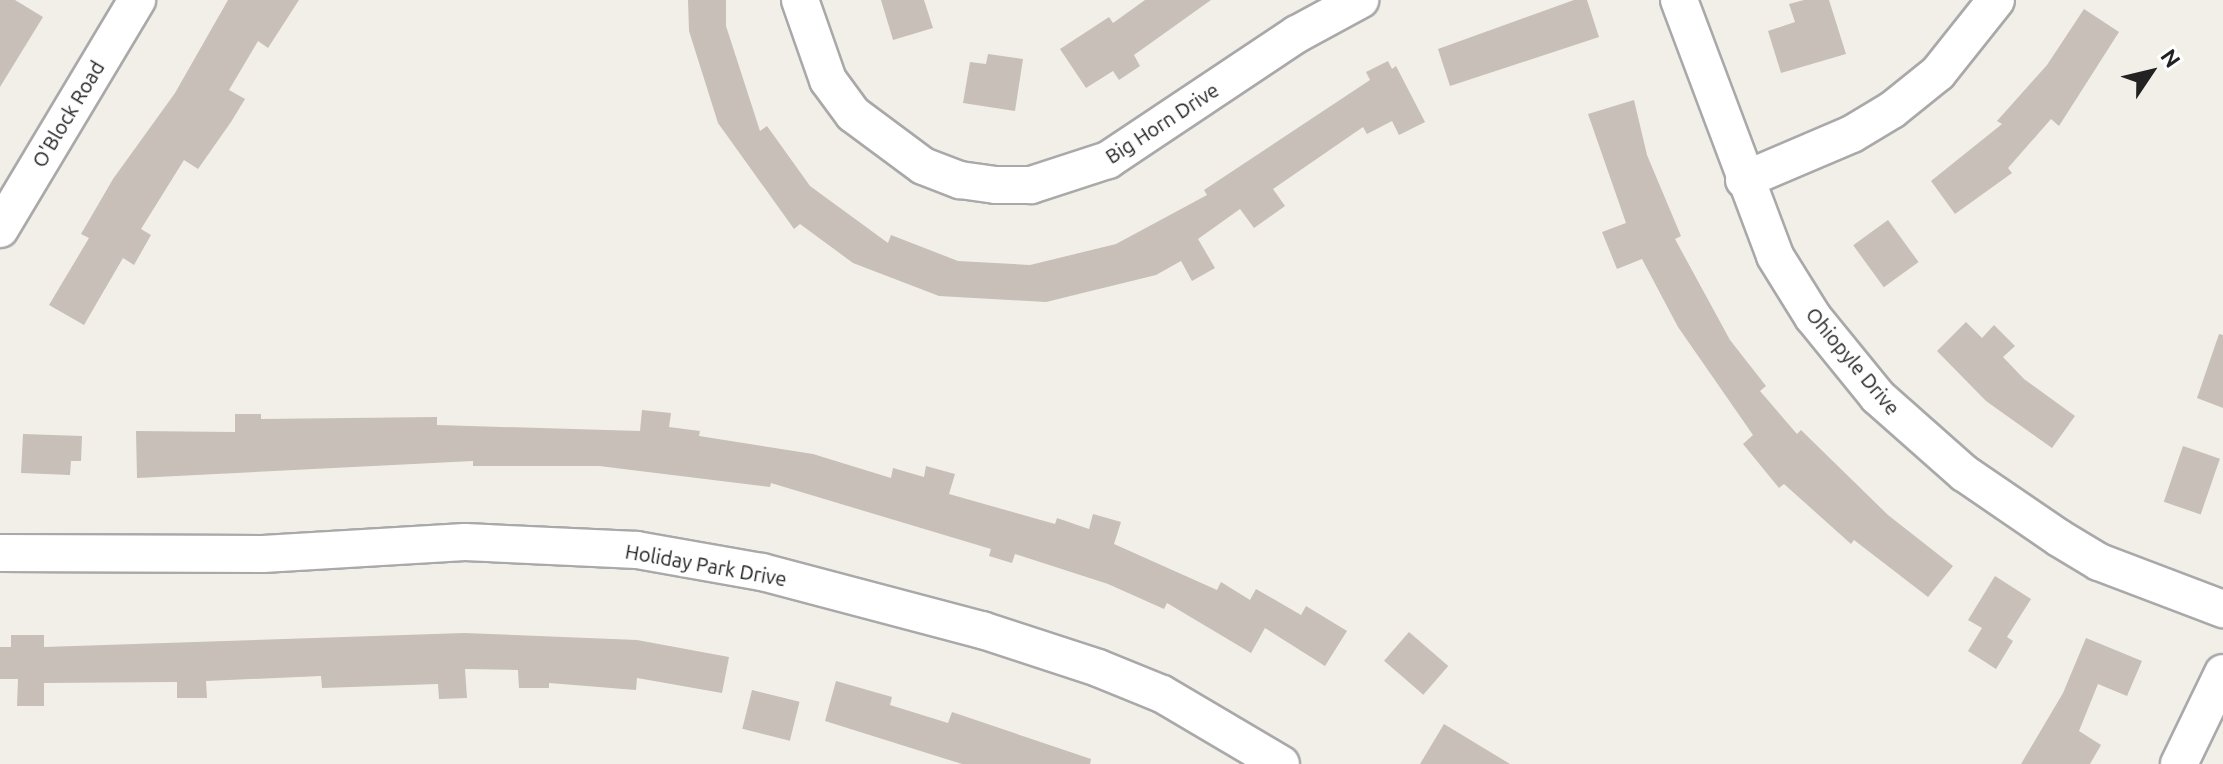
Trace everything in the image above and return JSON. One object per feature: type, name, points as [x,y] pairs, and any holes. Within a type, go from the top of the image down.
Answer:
[{"type":"street","name":"O'Block Road","points":[[0,229],[137,0]]},
{"type":"street","name":"Big Horn Drive","points":[[800,0],[809,40],[828,80],[853,114],[923,166],[960,180],[996,185],[1031,185],[1108,160],[1297,34],[1360,0]]},
{"type":"street","name":"Ohiopyle Drive","points":[[1679,0],[1775,256],[1813,317],[1878,397],[1914,431],[2018,513],[2099,562],[2223,609]]},
{"type":"street","points":[[1744,180],[1852,134],[1892,110],[1938,73],[1996,0]]},
{"type":"street","name":"Holiday Park Drive","points":[[0,553],[263,554],[465,542],[637,550],[762,572],[982,630],[1098,668],[1162,694],[1281,764]]},
{"type":"street","points":[[2179,764],[2223,673]]},
{"type":"building","points":[[0,0],[15,0],[43,17],[0,87]]},
{"type":"building","points":[[228,0],[299,0],[268,48],[258,41],[229,90],[245,99],[231,122],[198,169],[184,160],[141,229],[151,235],[134,265],[123,258],[84,325],[49,305],[89,238],[81,234],[113,179],[175,93]]},
{"type":"building","points":[[688,0],[726,0],[726,26],[760,131],[767,126],[810,186],[888,243],[891,235],[958,261],[1030,265],[1116,244],[1207,195],[1204,190],[1370,80],[1366,72],[1388,61],[1392,69],[1396,66],[1425,122],[1399,135],[1392,121],[1367,134],[1363,127],[1273,189],[1285,206],[1254,228],[1240,209],[1198,239],[1215,268],[1192,281],[1181,261],[1156,275],[1046,302],[939,296],[853,263],[800,224],[794,229],[718,123],[689,31]]},
{"type":"building","points":[[881,0],[924,0],[933,28],[893,40]]},
{"type":"building","points":[[1145,0],[1211,0],[1134,55],[1140,66],[1119,80],[1113,71],[1086,88],[1060,49],[1109,17],[1113,23]]},
{"type":"building","points":[[1574,0],[1587,0],[1599,37],[1450,86],[1438,49]]},
{"type":"building","points":[[1804,0],[1829,0],[1846,54],[1781,73],[1768,31],[1795,22],[1789,4]]},
{"type":"building","points":[[2084,9],[2119,32],[2059,126],[2051,119],[2008,168],[2012,173],[1955,214],[1931,181],[2002,124],[1997,121],[2047,65]]},
{"type":"building","points":[[988,54],[1023,59],[1015,111],[963,103],[970,62],[986,64]]},
{"type":"building","points":[[1634,100],[1647,155],[1681,236],[1675,239],[1730,340],[1766,386],[1760,391],[1797,434],[1801,430],[1888,515],[1953,566],[1928,597],[1854,540],[1851,544],[1784,484],[1779,488],[1743,444],[1753,435],[1678,327],[1642,259],[1617,269],[1602,232],[1626,223],[1588,114]]},
{"type":"building","points":[[1888,220],[1919,262],[1884,287],[1853,245]]},
{"type":"building","points":[[1966,322],[1982,338],[1994,325],[2015,346],[2003,357],[2024,379],[2075,416],[2052,448],[1986,401],[1937,351]]},
{"type":"building","points":[[2219,334],[2223,335],[2223,408],[2197,398]]},
{"type":"building","points":[[642,410],[671,413],[669,427],[700,431],[699,436],[813,454],[891,478],[893,468],[924,477],[926,466],[955,474],[949,494],[1055,524],[1057,518],[1089,529],[1093,514],[1121,522],[1114,544],[1217,590],[1221,582],[1250,600],[1256,589],[1301,615],[1306,606],[1347,631],[1325,666],[1265,628],[1251,653],[1167,603],[1164,609],[1108,584],[1015,554],[1012,563],[989,556],[991,549],[771,483],[770,487],[599,466],[473,466],[473,461],[137,478],[136,431],[235,432],[235,414],[261,414],[261,419],[437,417],[437,425],[640,431]]},
{"type":"building","points":[[23,434],[82,436],[81,461],[71,461],[70,475],[21,473]]},
{"type":"building","points":[[2183,446],[2220,459],[2201,514],[2164,502]]},
{"type":"building","points":[[1995,576],[2031,599],[2007,637],[2013,641],[1996,669],[1968,651],[1982,628],[1968,620]]},
{"type":"building","points":[[1409,632],[1448,666],[1423,695],[1384,661]]},
{"type":"building","points":[[464,633],[637,640],[729,657],[722,693],[637,678],[636,690],[549,683],[549,688],[519,688],[518,670],[465,669],[467,698],[439,699],[438,684],[322,688],[321,676],[206,681],[207,698],[177,698],[177,682],[44,683],[44,706],[17,706],[18,679],[0,679],[0,647],[11,647],[11,635],[44,635],[44,647]]},
{"type":"building","points":[[2086,638],[2142,661],[2127,696],[2098,684],[2079,731],[2101,745],[2090,764],[2021,764],[2063,693]]},
{"type":"building","points":[[836,681],[892,697],[890,705],[948,723],[952,712],[1091,759],[1090,764],[962,764],[825,721]]},
{"type":"building","points":[[752,690],[800,702],[790,741],[742,729]]},
{"type":"building","points":[[1444,724],[1510,764],[1420,764]]}]
